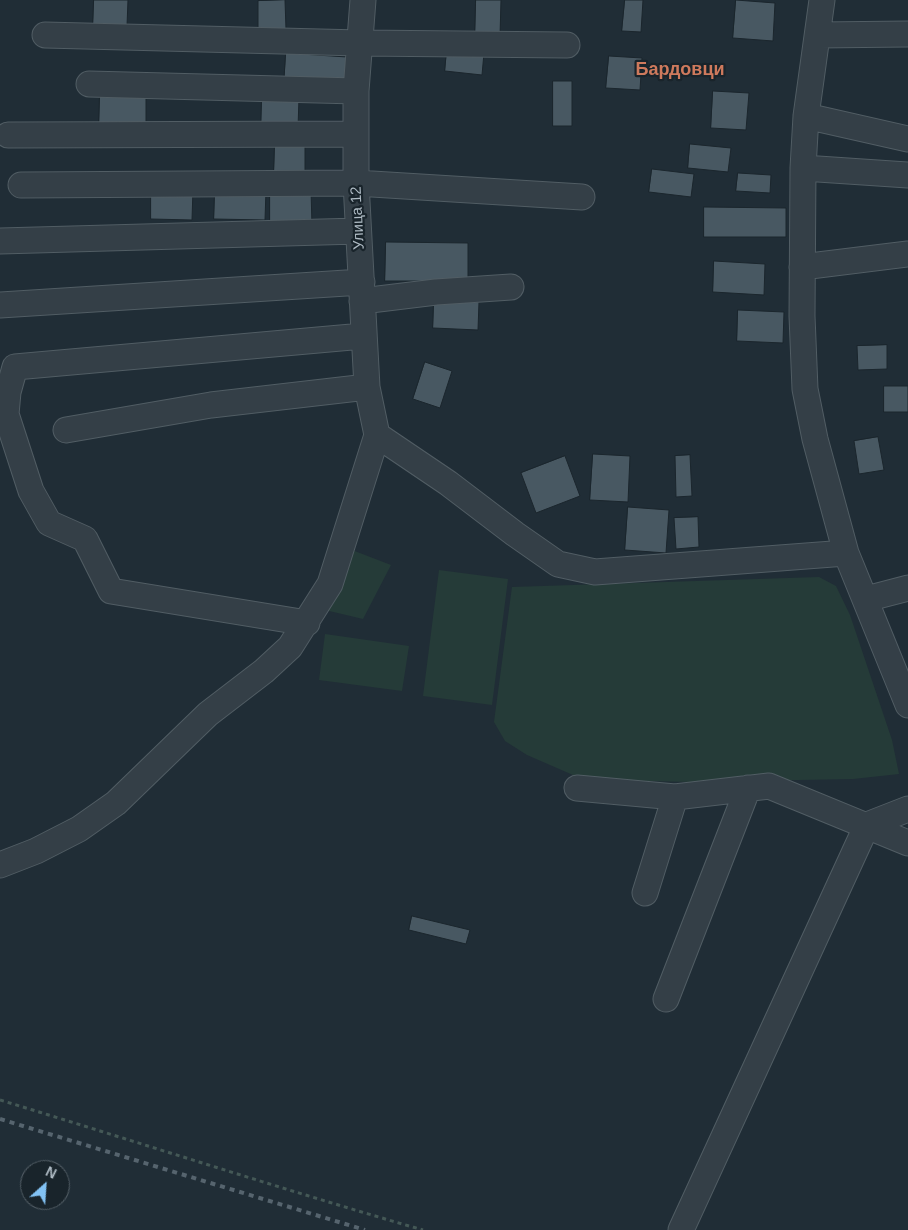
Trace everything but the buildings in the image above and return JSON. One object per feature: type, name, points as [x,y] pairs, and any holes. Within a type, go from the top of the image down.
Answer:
[{"type":"street","name":"Улица 12","points":[[363,0],[356,91],[356,183],[367,387],[377,435]]},
{"type":"street","points":[[822,0],[819,35],[806,116],[803,168],[802,267],[805,389],[815,439],[846,553],[908,705]]},
{"type":"street","points":[[819,35],[908,34]]},
{"type":"street","points":[[45,35],[360,43],[566,45]]},
{"type":"street","points":[[89,84],[356,91]]},
{"type":"street","points":[[806,116],[908,139]]},
{"type":"street","points":[[8,135],[356,134]]},
{"type":"street","points":[[803,168],[908,175]]},
{"type":"street","points":[[21,185],[356,183],[582,197]]},
{"type":"street","points":[[0,241],[358,231]]},
{"type":"street","points":[[802,267],[908,254]]},
{"type":"street","points":[[0,305],[362,292],[436,292],[511,287]]},
{"type":"street","points":[[307,623],[111,591],[85,539],[48,524],[31,491],[6,414],[8,392],[15,367],[363,336]]},
{"type":"street","points":[[66,430],[211,404],[367,387]]},
{"type":"street","points":[[0,865],[36,851],[79,830],[116,803],[208,714],[264,671],[290,647],[330,584],[377,435],[448,482],[515,534],[558,564],[595,572],[846,553]]},
{"type":"street","points":[[866,599],[908,588]]},
{"type":"street","points":[[577,788],[675,797],[769,786],[908,843]]},
{"type":"street","points":[[666,999],[748,788]]},
{"type":"street","points":[[645,893],[675,797]]},
{"type":"street","points":[[681,1230],[867,825],[908,809]]},
{"type":"path","points":[[0,1100],[169,1152],[286,1191],[423,1230]]},
{"type":"green space","points":[[352,550],[391,565],[363,619],[325,610]]},
{"type":"green space","points":[[439,570],[508,579],[492,705],[423,696]]},
{"type":"green space","points":[[819,577],[836,586],[850,615],[892,740],[899,774],[853,779],[691,782],[602,780],[573,775],[527,755],[505,741],[494,722],[512,587]]},
{"type":"green space","points":[[325,634],[409,646],[402,691],[319,680]]},
{"type":"railway","points":[[0,1119],[365,1230]]},
{"type":"district","name":"Бардовци","points":[[680,70]]}]
